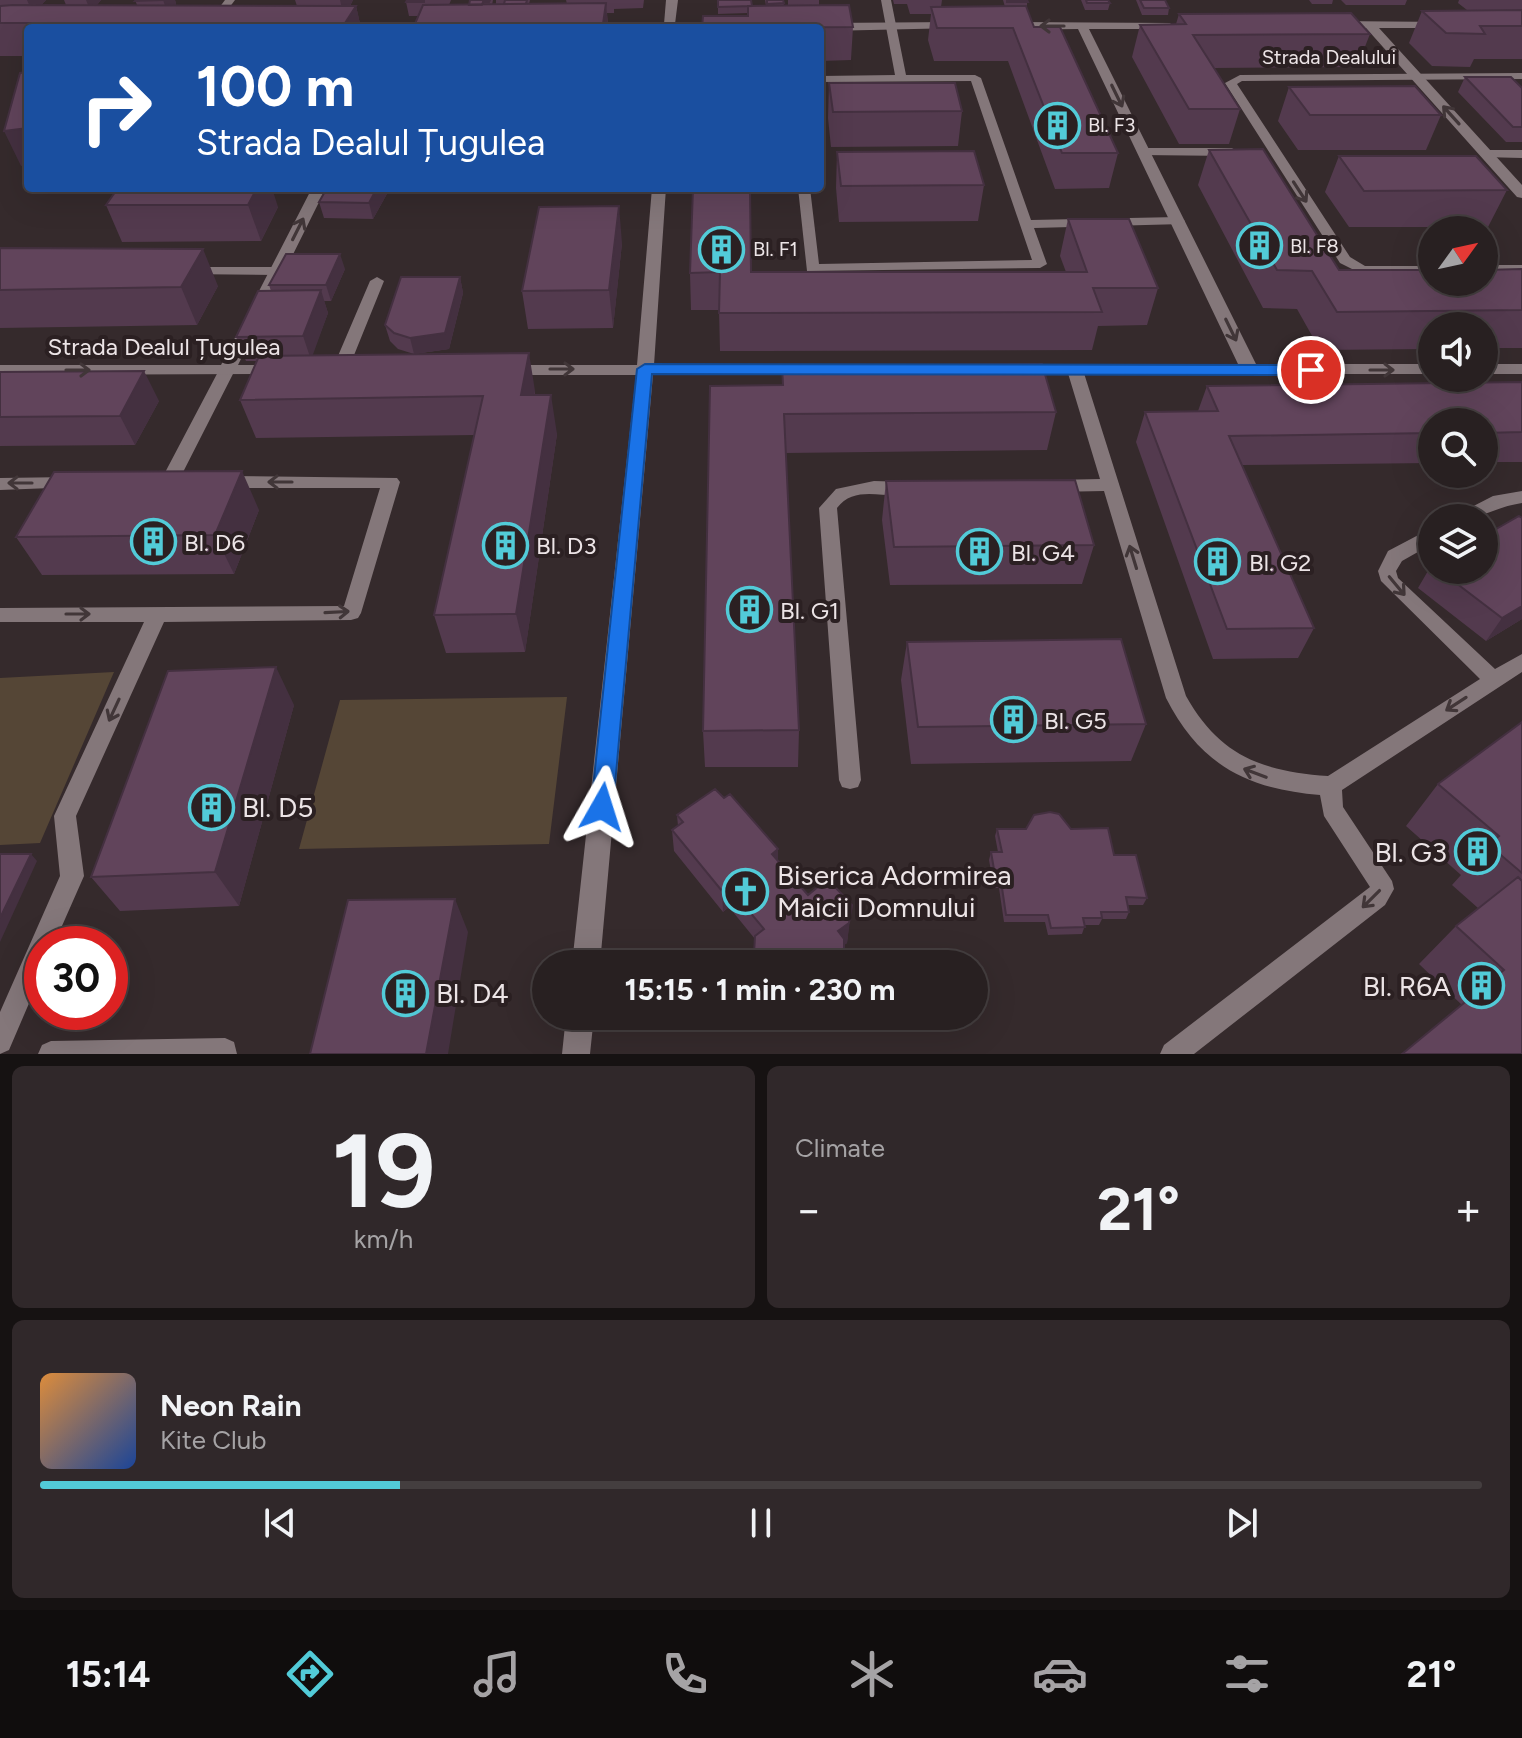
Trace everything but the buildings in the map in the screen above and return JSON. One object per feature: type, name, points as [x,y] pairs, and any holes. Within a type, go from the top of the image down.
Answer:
[{"type":"street","points":[[669,24],[672,0]]},
{"type":"street","name":"Strada Dealului","points":[[1369,24],[1522,194]]},
{"type":"street","points":[[1322,25],[1461,24]]},
{"type":"street","points":[[824,25],[971,26]]},
{"type":"street","points":[[987,26],[1178,25]]},
{"type":"street","points":[[1082,26],[1250,370]]},
{"type":"street","points":[[227,370],[317,192]]},
{"type":"street","points":[[587,950],[645,369],[659,192]]},
{"type":"street","points":[[995,370],[1418,369]]},
{"type":"street","points":[[1498,369],[1522,369]]},
{"type":"street","name":"Strada Dealul Țugulea","points":[[0,370],[298,370]]},
{"type":"street","points":[[492,370],[820,370]]},
{"type":"street","points":[[576,1054],[579,1030]]},
{"type":"lane","points":[[212,24],[230,0]]},
{"type":"lane","points":[[886,0],[901,79]]},
{"type":"lane","points":[[1416,76],[1522,76]]},
{"type":"lane","name":"Strada Dealului","points":[[1416,76],[1233,79],[1231,83],[1267,152],[1351,266],[1362,270],[1418,270]]},
{"type":"lane","points":[[804,192],[812,268],[1040,264],[975,78],[824,79]]},
{"type":"lane","points":[[1145,152],[1246,152]]},
{"type":"lane","points":[[1486,154],[1522,154]]},
{"type":"lane","points":[[1026,224],[1178,221]]},
{"type":"lane","points":[[1498,269],[1522,269]]},
{"type":"lane","points":[[171,271],[277,271]]},
{"type":"lane","points":[[341,370],[377,281]]},
{"type":"lane","points":[[0,615],[351,613],[391,482],[177,482],[227,370]]},
{"type":"lane","points":[[1075,370],[1176,698],[1186,719],[1203,741],[1224,760],[1260,776],[1296,784],[1331,786],[1522,662]]},
{"type":"lane","points":[[0,484],[92,483]]},
{"type":"lane","points":[[1031,486],[1110,485]]},
{"type":"lane","points":[[850,780],[828,508],[832,500],[846,490],[921,487]]},
{"type":"lane","points":[[1492,504],[1522,497]]},
{"type":"lane","points":[[1418,544],[1395,556],[1387,571],[1390,581],[1494,680]]},
{"type":"lane","points":[[50,926],[72,876],[65,816],[158,613]]},
{"type":"lane","points":[[1173,1054],[1377,897],[1382,889],[1380,881],[1332,809],[1331,786]]},
{"type":"lane","points":[[0,1041],[24,986]]},
{"type":"lane","points":[[51,1054],[225,1051]]},
{"type":"shaded area","points":[[114,672],[40,843],[0,845],[0,678]]},
{"type":"shaded area","points":[[567,697],[549,844],[299,849],[340,700]]},
{"type":"place","name":"Bl. F3","points":[[1057,125]]},
{"type":"place","name":"Bl. F8","points":[[1259,246]]},
{"type":"place","name":"Bl. F1","points":[[722,249]]},
{"type":"place","name":"Bl. D6","points":[[153,542]]},
{"type":"place","name":"Bl. D3","points":[[505,545]]},
{"type":"place","name":"Bl. G4","points":[[980,552]]},
{"type":"place","name":"Bl. G2","points":[[1218,562]]},
{"type":"place","name":"Bl. G1","points":[[749,610]]},
{"type":"place","name":"Bl. G5","points":[[1013,720]]},
{"type":"place","name":"Bl. D5","points":[[211,807]]},
{"type":"place","name":"Bl. G3","points":[[1478,852]]},
{"type":"place","name":"Biserica Adormirea Maicii Domnului","points":[[746,891]]},
{"type":"place","name":"Bl. R6A","points":[[1482,986]]},
{"type":"place","name":"Bl. D4","points":[[405,993]]},
{"type":"route","points":[[602,807],[645,369],[1311,370]]}]
